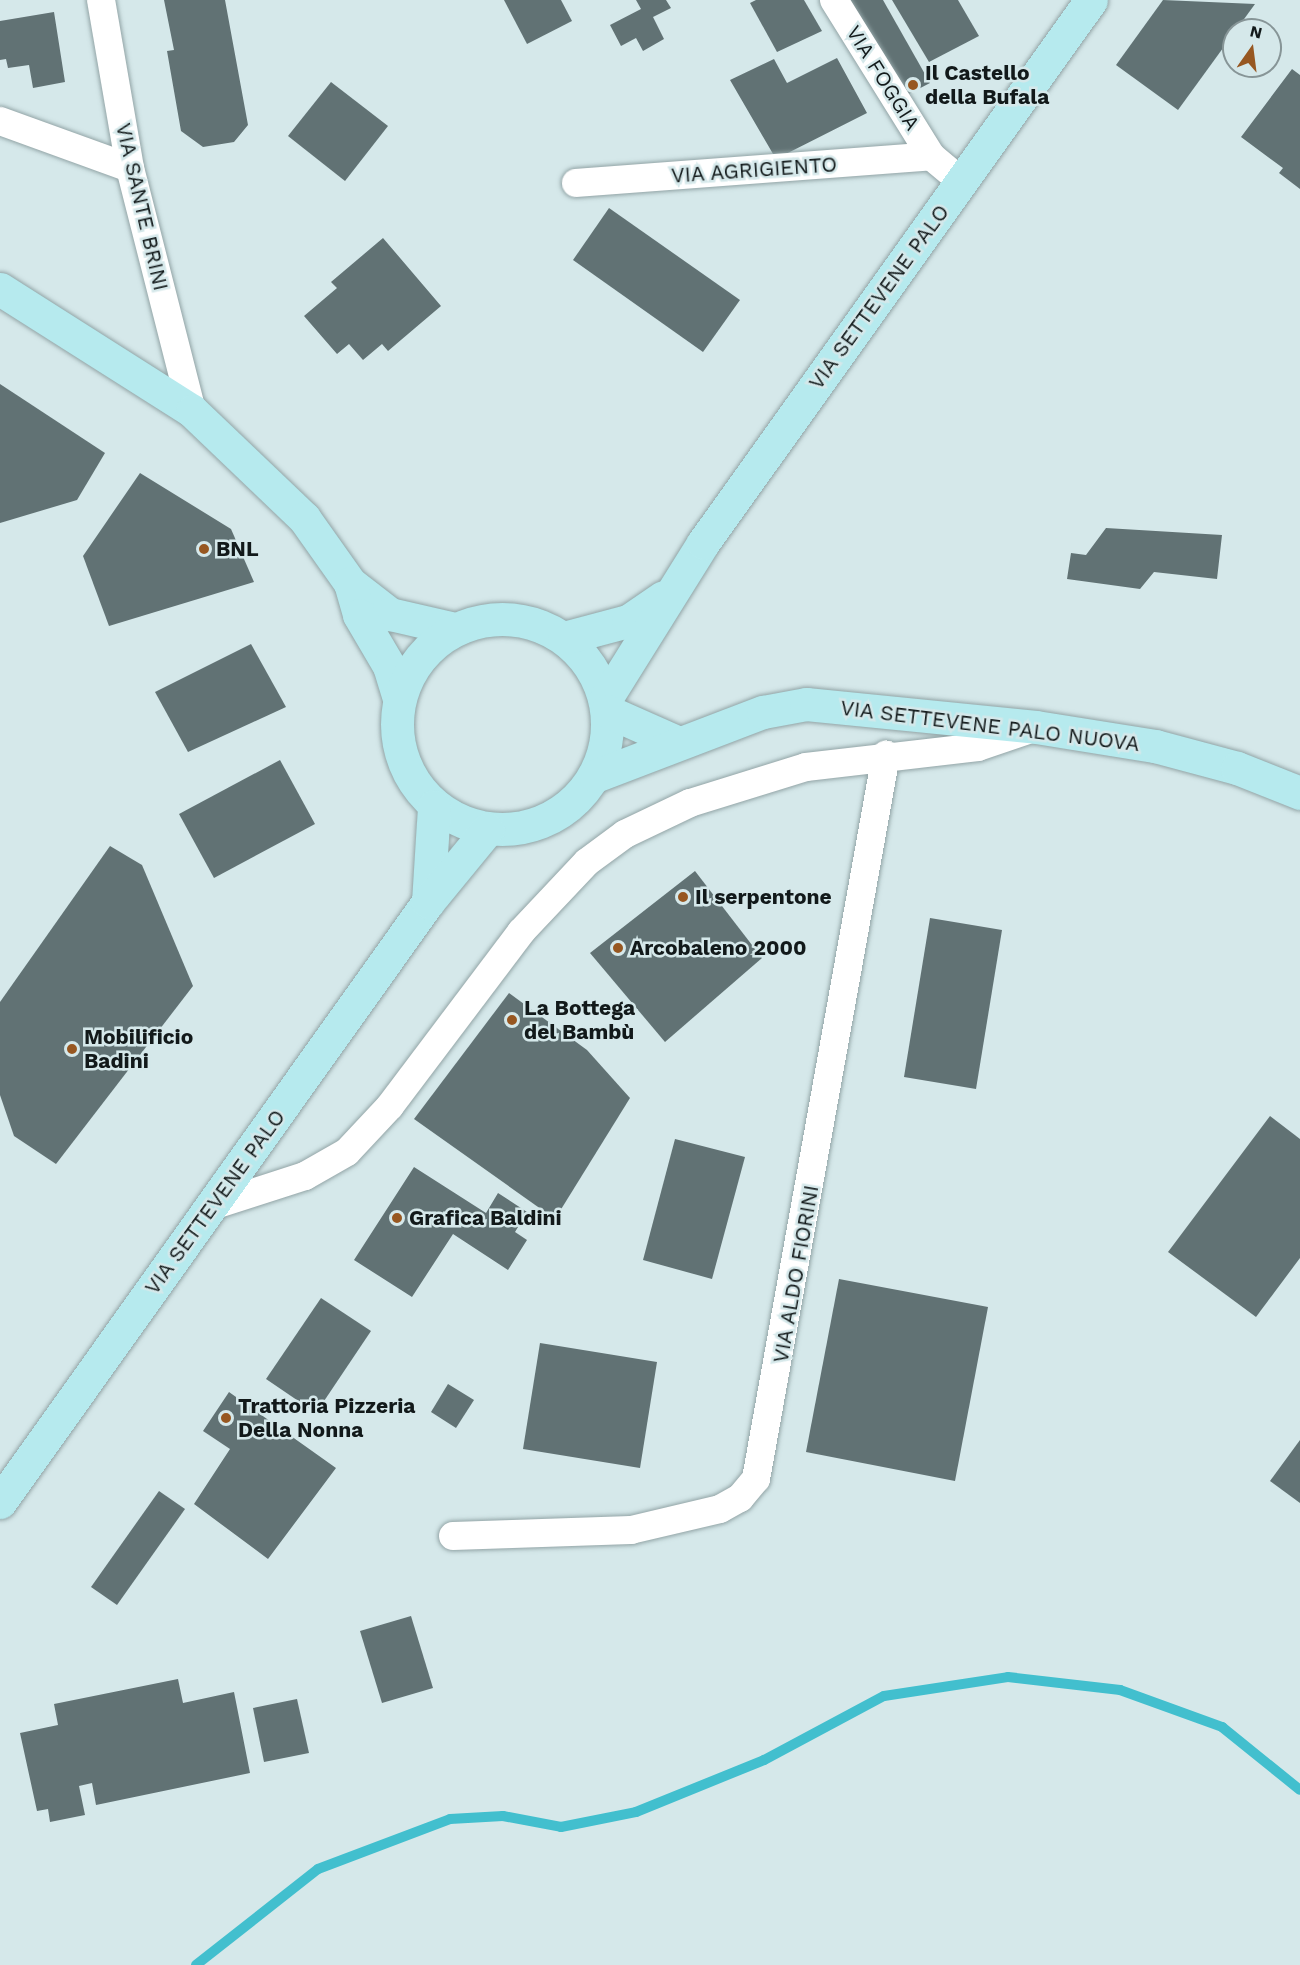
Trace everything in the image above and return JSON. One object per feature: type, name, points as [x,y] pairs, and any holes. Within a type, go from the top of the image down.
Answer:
[{"type":"main road","name":"VIA SETTEVENE PALO","points":[[606,706],[667,595],[1091,0]]},
{"type":"main road","points":[[0,289],[192,411],[304,518],[350,583],[390,614],[455,629]]},
{"type":"main road","points":[[350,583],[359,615],[389,666],[399,699],[401,755],[414,783],[434,806],[488,829],[540,823],[576,800],[595,776],[605,748],[606,706],[597,678],[564,638],[518,620],[482,621],[455,629],[429,648],[409,673],[399,699]]},
{"type":"main road","points":[[564,638],[628,621],[667,595]]},
{"type":"main road","name":"VIA SETTEVENE PALO NUOVA","points":[[595,776],[763,712],[806,704],[1036,727],[1175,750],[1300,794]]},
{"type":"main road","points":[[606,706],[679,743]]},
{"type":"main road","points":[[428,902],[434,806]]},
{"type":"main road","name":"VIA SETTEVENE PALO","points":[[0,1502],[428,902],[488,829]]},
{"type":"street","name":"VIA SANTE BRINI","points":[[101,0],[130,168],[192,411]]},
{"type":"street","name":"VIA FOGGIA","points":[[834,0],[931,156],[961,181]]},
{"type":"street","points":[[0,121],[130,168]]},
{"type":"street","name":"VIA AGRIGIENTO","points":[[576,183],[931,156]]},
{"type":"street","points":[[212,1206],[305,1176],[347,1152],[390,1106],[521,932],[587,862],[625,834],[690,803],[806,767],[886,754],[978,747],[1036,727]]},
{"type":"street","name":"VIA ALDO FIORINI","points":[[453,1536],[632,1530],[720,1509],[740,1498],[756,1479],[886,754]]},
{"type":"building","points":[[164,0],[225,0],[248,125],[234,142],[203,147],[181,131],[167,51],[174,50]]},
{"type":"building","points":[[504,0],[561,0],[572,21],[527,44]]},
{"type":"building","points":[[636,0],[666,0],[671,8],[653,17],[664,39],[643,51],[636,38],[621,46],[610,25],[641,9]]},
{"type":"building","points":[[756,0],[804,0],[822,31],[777,52],[750,3]]},
{"type":"building","points":[[846,0],[883,0],[930,83],[903,97]]},
{"type":"building","points":[[892,0],[958,0],[979,36],[929,62]]},
{"type":"building","points":[[1163,0],[1255,4],[1245,18],[1222,18],[1222,49],[1178,110],[1116,65]]},
{"type":"building","points":[[54,12],[65,82],[33,88],[29,65],[8,68],[6,59],[0,60],[0,21]]},
{"type":"building","points":[[837,58],[867,113],[776,159],[730,80],[774,59],[787,83]]},
{"type":"building","points":[[1292,69],[1300,75],[1300,189],[1279,173],[1283,168],[1241,137]]},
{"type":"building","points":[[331,82],[388,126],[345,181],[288,136]]},
{"type":"building","points":[[609,208],[740,300],[703,352],[573,260]]},
{"type":"building","points":[[383,238],[441,306],[388,351],[382,344],[363,360],[349,344],[337,354],[304,316],[337,288],[331,282]]},
{"type":"building","points":[[0,384],[105,453],[77,500],[0,523]]},
{"type":"building","points":[[140,473],[231,529],[254,582],[109,626],[83,556]]},
{"type":"building","points":[[1106,528],[1222,535],[1217,579],[1154,572],[1140,589],[1067,579],[1071,553],[1086,555]]},
{"type":"building","points":[[251,644],[286,707],[188,752],[155,692]]},
{"type":"building","points":[[280,760],[315,824],[214,878],[179,814]]},
{"type":"building","name":"Mobilificio Badini","points":[[110,846],[142,865],[193,986],[56,1164],[14,1136],[0,1095],[0,1002]]},
{"type":"building","points":[[695,871],[762,958],[665,1042],[590,953]]},
{"type":"building","points":[[930,918],[1002,930],[976,1089],[904,1077]]},
{"type":"building","points":[[509,993],[587,1050],[630,1098],[555,1219],[414,1119]]},
{"type":"building","points":[[1270,1116],[1300,1139],[1300,1258],[1256,1317],[1168,1252]]},
{"type":"building","points":[[675,1139],[745,1157],[712,1279],[643,1260]]},
{"type":"building","points":[[414,1167],[486,1213],[498,1193],[527,1212],[515,1232],[527,1240],[508,1270],[453,1234],[412,1297],[354,1260]]},
{"type":"building","points":[[839,1279],[988,1307],[955,1481],[806,1452]]},
{"type":"building","points":[[321,1298],[371,1331],[316,1413],[266,1379]]},
{"type":"building","points":[[540,1343],[657,1362],[640,1468],[523,1449]]},
{"type":"building","points":[[448,1384],[474,1400],[456,1428],[431,1412]]},
{"type":"building","points":[[229,1392],[336,1468],[268,1559],[194,1504],[230,1449],[203,1431]]},
{"type":"building","points":[[1300,1440],[1300,1503],[1270,1481]]},
{"type":"building","points":[[159,1491],[185,1509],[117,1605],[91,1587]]},
{"type":"building","points":[[411,1616],[433,1688],[382,1703],[360,1631]]},
{"type":"building","points":[[178,1679],[183,1703],[234,1692],[250,1773],[96,1805],[92,1783],[79,1786],[85,1815],[50,1822],[48,1809],[37,1811],[20,1733],[58,1725],[54,1704]]},
{"type":"building","points":[[297,1699],[309,1753],[264,1762],[253,1708]]},
{"type":"waterway","points":[[196,1965],[318,1869],[450,1819],[503,1816],[561,1827],[636,1812],[764,1760],[884,1696],[1008,1677],[1120,1690],[1222,1727],[1300,1790]]},
{"type":"place","name":"Il Castello della Bufala","points":[[913,85]]},
{"type":"place","name":"BNL","points":[[204,549]]},
{"type":"place","name":"Il serpentone","points":[[683,897]]},
{"type":"place","name":"Arcobaleno 2000","points":[[618,948]]},
{"type":"place","name":"La Bottega del Bambù","points":[[512,1020]]},
{"type":"place","name":"Mobilificio Badini","points":[[72,1049]]},
{"type":"place","name":"Grafica Baldini","points":[[397,1218]]},
{"type":"place","name":"Trattoria Pizzeria Della Nonna","points":[[226,1418]]}]
